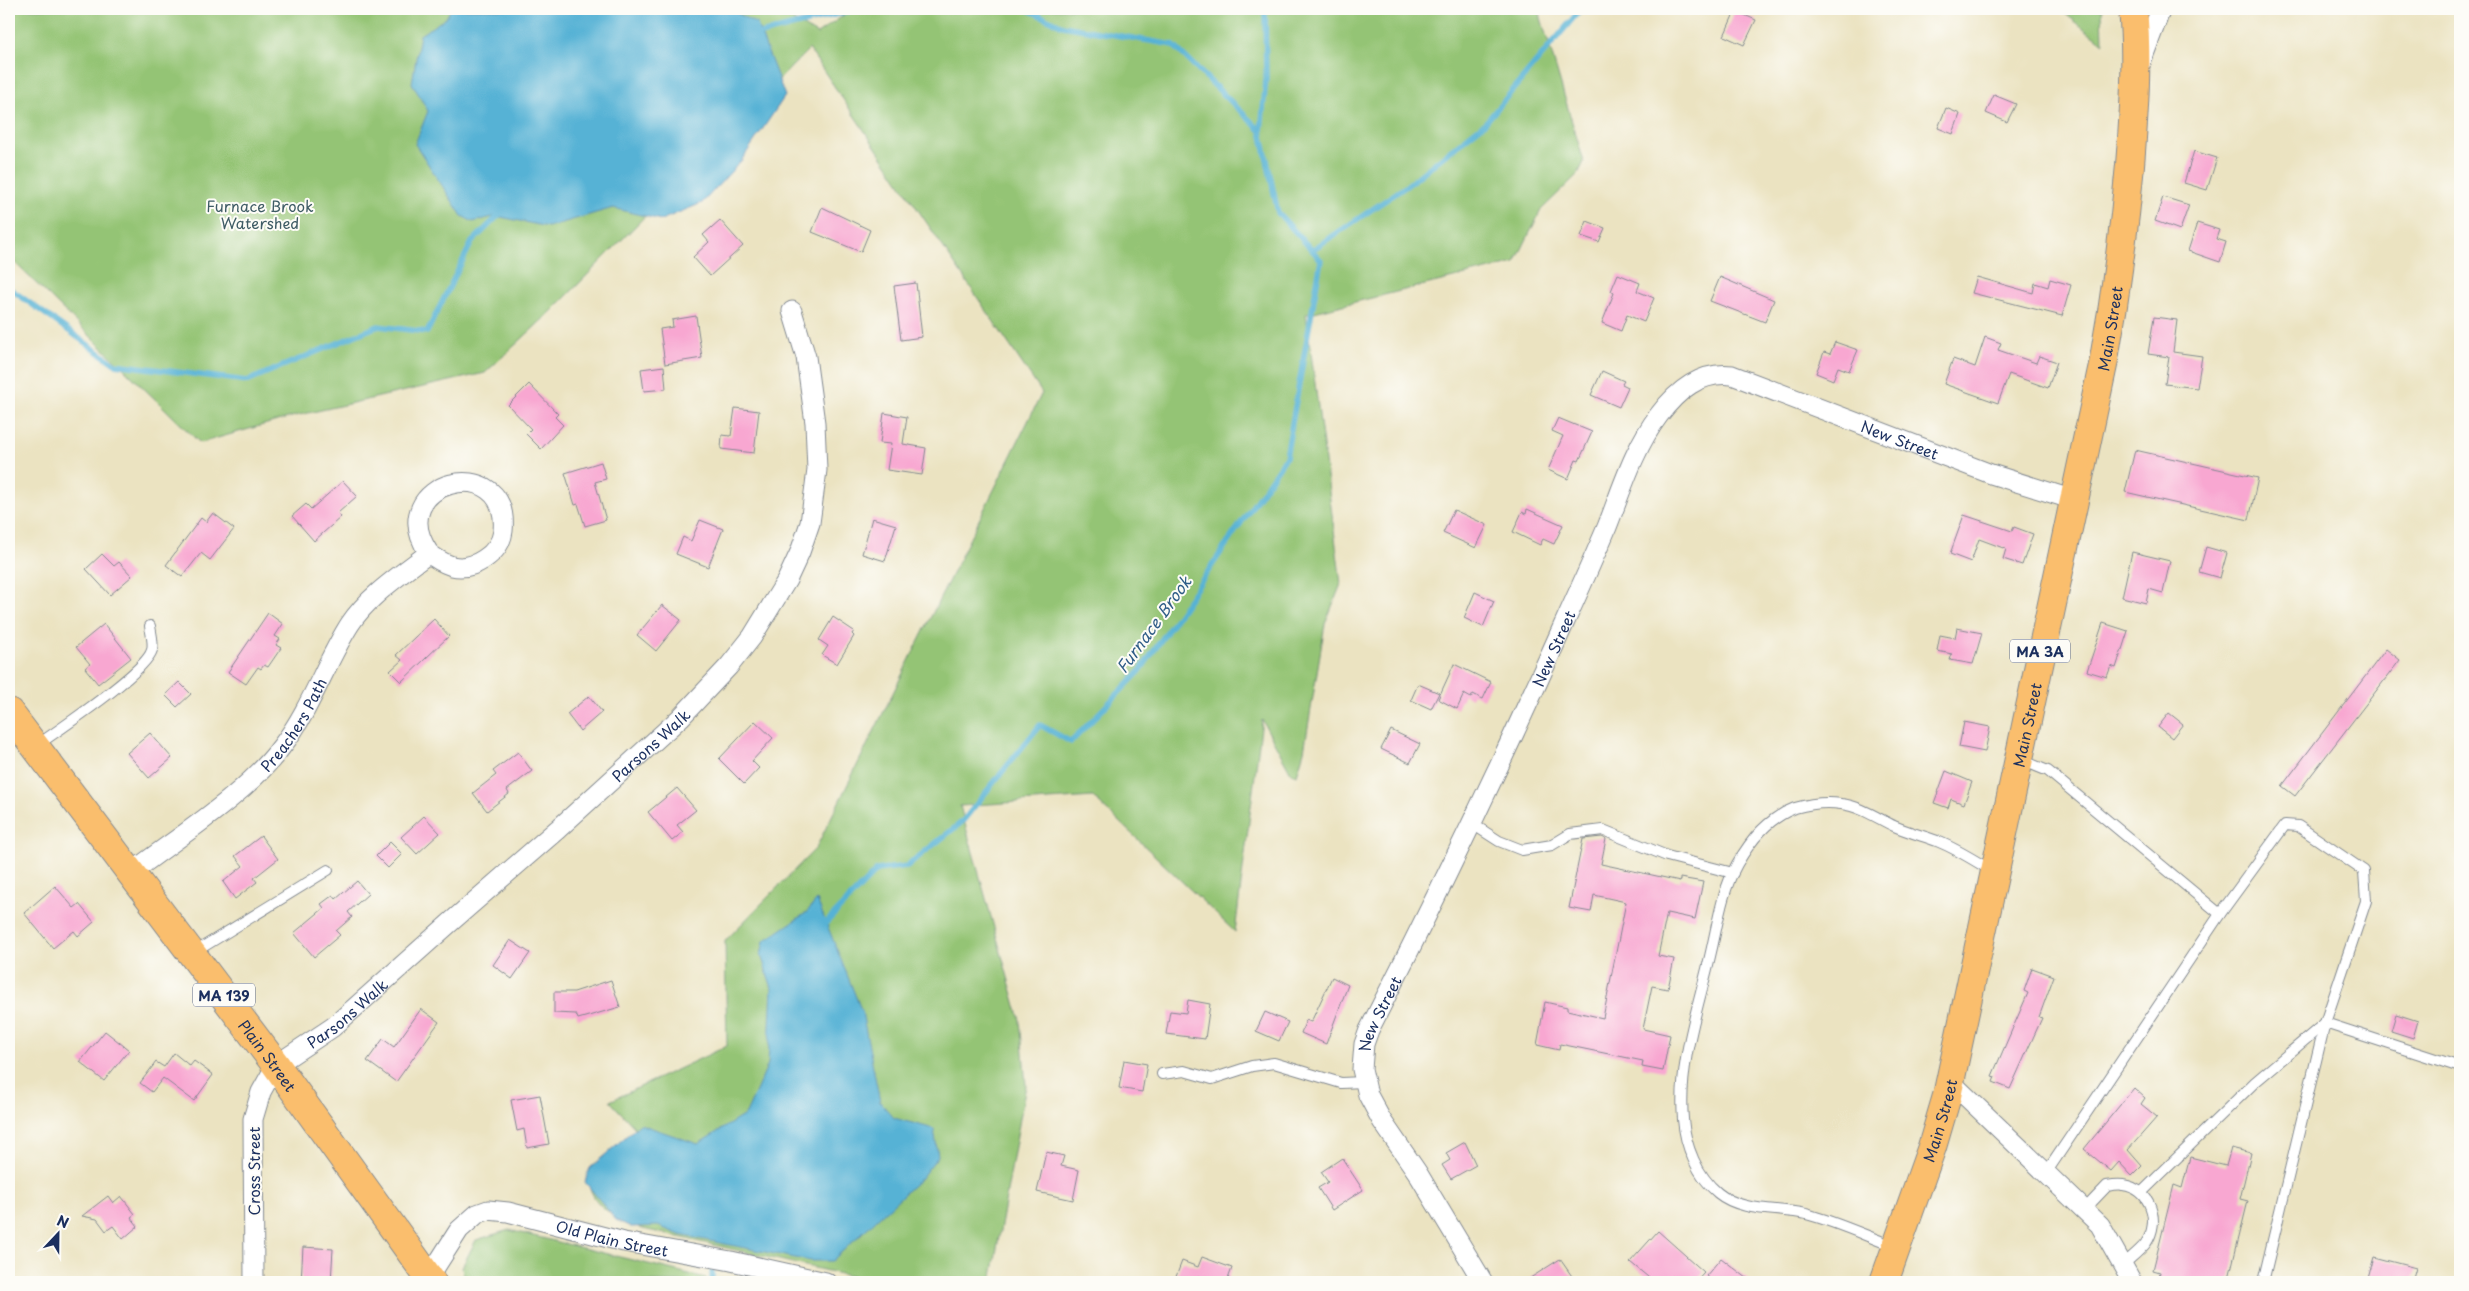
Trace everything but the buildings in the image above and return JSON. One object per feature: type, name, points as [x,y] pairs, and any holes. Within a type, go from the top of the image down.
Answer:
[{"type":"main road","name":"Main Street","points":[[1884,1282],[1932,1147],[1950,1081],[2095,408],[2117,280],[2128,184],[2136,78],[2133,9]]},
{"type":"main road","name":"Plain Street","points":[[9,712],[276,1065],[430,1280]]},
{"type":"street","points":[[2136,78],[2161,9]]},
{"type":"street","name":"Parsons Walk","points":[[276,1065],[334,1027],[452,920],[558,829],[681,717],[729,666],[752,637],[783,586],[800,552],[810,523],[814,497],[816,470],[815,423],[803,344],[792,311]]},
{"type":"street","name":"New Street","points":[[1484,1282],[1417,1172],[1382,1121],[1364,1082],[1362,1057],[1369,1030],[1412,948],[1561,630],[1606,529],[1636,452],[1658,417],[1671,400],[1697,380],[1720,373],[1732,375],[1991,474],[2074,500]]},
{"type":"street","points":[[456,481],[472,482],[491,493],[499,504],[504,519],[502,538],[490,556],[469,566],[453,566],[438,561],[429,553],[420,537],[418,518],[425,500],[440,487],[456,481]]},
{"type":"street","name":"Preachers Path","points":[[131,872],[262,770],[298,725],[351,623],[368,602],[429,553]]},
{"type":"street","name":"Cross Street","points":[[254,1282],[253,1119],[261,1092],[276,1065]]},
{"type":"street","points":[[1950,1081],[2100,1225],[2132,1282]]},
{"type":"street","name":"Old Plain Street","points":[[430,1280],[459,1230],[477,1214],[488,1210],[508,1212],[624,1242],[731,1261],[826,1282]]},
{"type":"lane","points":[[35,746],[69,722],[144,663],[152,649],[150,626]]},
{"type":"lane","points":[[2018,759],[2048,771],[2220,914]]},
{"type":"lane","points":[[1897,1247],[1806,1214],[1744,1205],[1718,1194],[1705,1179],[1694,1161],[1686,1142],[1683,1118],[1686,1068],[1692,1029],[1725,893],[1733,873],[1752,841],[1761,830],[1776,816],[1796,808],[1819,804],[1840,804],[1859,809],[1897,827],[1958,851],[1996,874]]},
{"type":"lane","points":[[1471,823],[1499,841],[1522,850],[1552,845],[1570,834],[1603,830],[1666,856],[1733,873]]},
{"type":"lane","points":[[2046,1173],[2220,914],[2285,825],[2298,826],[2364,871],[2366,901],[2325,1023],[2263,1282]]},
{"type":"lane","points":[[192,953],[328,870]]},
{"type":"lane","points":[[2325,1023],[2460,1067]]},
{"type":"lane","points":[[2142,1192],[2255,1082],[2325,1023]]},
{"type":"lane","points":[[1162,1074],[1184,1071],[1212,1079],[1252,1066],[1274,1063],[1341,1083],[1364,1082]]},
{"type":"lane","points":[[2084,1210],[2107,1186],[2123,1185],[2142,1192],[2152,1208],[2153,1225],[2146,1243],[2123,1265]]},
{"type":"green space","name":"Furnace Brook Watershed","points":[[9,9],[773,9],[817,34],[853,9],[1540,9],[1541,18],[1584,162],[1578,174],[1541,210],[1515,263],[1306,314],[1341,584],[1325,624],[1304,751],[1297,775],[1291,773],[1262,720],[1235,932],[1093,797],[960,806],[1020,1020],[1026,1085],[991,1282],[876,1282],[639,1228],[638,1220],[620,1217],[608,1211],[597,1201],[590,1188],[589,1174],[591,1167],[636,1129],[610,1101],[727,1046],[725,941],[816,848],[1042,393],[809,49],[554,309],[485,373],[295,416],[200,443],[9,257]]},
{"type":"green space","points":[[2059,9],[2102,9],[2103,43]]},
{"type":"green space","points":[[509,1230],[706,1278],[707,1282],[465,1282],[462,1267],[476,1240]]},
{"type":"water","points":[[451,9],[729,9],[757,24],[785,96],[741,161],[702,203],[661,220],[613,208],[548,227],[496,216],[473,222],[462,216],[415,144],[428,111],[412,83],[420,35],[446,18]]},
{"type":"water","points":[[817,900],[862,1012],[880,1102],[894,1118],[934,1129],[938,1156],[921,1178],[832,1261],[810,1261],[680,1235],[658,1226],[631,1227],[616,1220],[585,1182],[589,1169],[640,1124],[698,1144],[746,1114],[768,1064],[772,988],[761,955],[764,941],[806,913]]},
{"type":"waterway","points":[[753,36],[857,9]]},
{"type":"waterway","points":[[1026,9],[1063,26],[1173,45],[1261,131]]},
{"type":"waterway","name":"Furnace Brook","points":[[822,927],[877,870],[907,866],[962,822],[1040,725],[1071,742],[1140,671],[1286,457],[1321,260],[1278,213],[1261,131],[1266,79],[1265,9]]},
{"type":"waterway","points":[[1312,250],[1405,187],[1485,123],[1581,9]]},
{"type":"waterway","points":[[9,288],[115,364],[247,381],[378,326],[427,332],[472,242],[502,212]]},
{"type":"waterway","name":"Furnace Brook","points":[[712,1272],[712,1282]]}]
